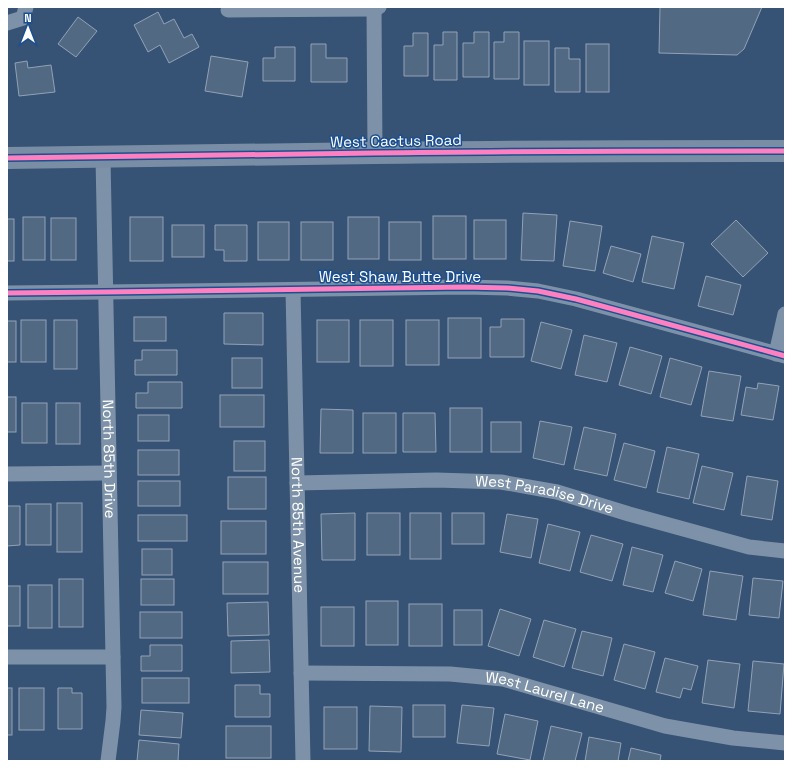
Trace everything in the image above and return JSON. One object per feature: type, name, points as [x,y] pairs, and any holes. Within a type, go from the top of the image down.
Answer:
[{"type":"main road","name":"West Cactus Road","points":[[7,158],[103,158],[375,153],[785,151]]},
{"type":"street","points":[[228,10],[376,8],[375,153]]},
{"type":"street","points":[[7,23],[25,12]]},
{"type":"street","name":"North 85th Drive","points":[[103,158],[113,657],[113,721],[108,761]]},
{"type":"street","name":"West Shaw Butte Drive","points":[[7,293],[464,287],[538,290],[781,355],[785,314]]},
{"type":"street","name":"North 85th Avenue","points":[[293,290],[303,761]]},
{"type":"street","points":[[7,474],[109,473]]},
{"type":"street","name":"West Paradise Drive","points":[[297,483],[436,480],[501,482],[557,492],[628,514],[749,547],[785,551]]},
{"type":"street","points":[[7,658],[113,657]]},
{"type":"street","name":"West Laurel Lane","points":[[301,673],[450,674],[503,679],[665,726],[733,738],[785,743]]},
{"type":"building","points":[[660,7],[762,7],[744,49],[737,55],[659,53]]},
{"type":"building","points":[[158,12],[164,24],[174,19],[184,38],[192,34],[199,47],[169,63],[160,45],[148,52],[134,25]]},
{"type":"building","points":[[78,17],[97,31],[76,57],[58,44]]},
{"type":"building","points":[[443,32],[457,32],[457,80],[434,80],[434,45],[443,45]]},
{"type":"building","points":[[474,32],[489,32],[489,77],[463,77],[463,43],[474,43]]},
{"type":"building","points":[[504,32],[519,32],[519,79],[494,79],[494,42],[504,42]]},
{"type":"building","points":[[413,33],[428,33],[428,76],[404,76],[404,46],[413,46]]},
{"type":"building","points":[[524,41],[549,41],[549,85],[524,85]]},
{"type":"building","points":[[311,44],[326,44],[326,58],[347,58],[347,82],[311,82]]},
{"type":"building","points":[[586,44],[609,44],[609,92],[586,92]]},
{"type":"building","points":[[275,47],[295,47],[295,81],[263,81],[263,58],[275,58]]},
{"type":"building","points":[[555,48],[569,48],[569,59],[580,59],[580,92],[555,92]]},
{"type":"building","points":[[211,56],[248,62],[242,97],[205,91]]},
{"type":"building","points":[[27,61],[28,68],[51,65],[55,92],[19,96],[15,63]]},
{"type":"building","points":[[523,213],[557,215],[554,261],[521,260]]},
{"type":"building","points":[[433,216],[466,216],[466,259],[433,259]]},
{"type":"building","points":[[23,217],[45,217],[45,260],[23,260]]},
{"type":"building","points":[[130,217],[163,217],[163,261],[130,261]]},
{"type":"building","points":[[348,217],[379,217],[379,259],[348,259]]},
{"type":"building","points":[[51,218],[76,218],[76,260],[51,260]]},
{"type":"building","points":[[7,219],[14,219],[14,261],[7,261]]},
{"type":"building","points":[[474,220],[506,220],[506,259],[474,259]]},
{"type":"building","points":[[736,220],[768,253],[743,277],[711,244]]},
{"type":"building","points":[[570,221],[602,226],[595,271],[563,266]]},
{"type":"building","points":[[258,222],[289,222],[289,260],[258,260]]},
{"type":"building","points":[[301,222],[333,222],[333,260],[301,260]]},
{"type":"building","points":[[389,222],[421,222],[421,260],[389,260]]},
{"type":"building","points":[[172,225],[204,225],[204,257],[172,257]]},
{"type":"building","points":[[215,225],[247,225],[247,261],[224,261],[224,250],[215,250]]},
{"type":"building","points":[[652,236],[684,243],[674,289],[642,282]]},
{"type":"building","points":[[611,246],[641,254],[633,282],[603,273]]},
{"type":"building","points":[[706,276],[741,285],[733,315],[698,306]]},
{"type":"building","points":[[224,313],[263,313],[263,345],[224,344]]},
{"type":"building","points":[[134,317],[166,317],[166,341],[134,341]]},
{"type":"building","points":[[448,318],[481,318],[481,358],[448,358]]},
{"type":"building","points":[[501,319],[524,319],[524,357],[490,357],[490,327],[501,327]]},
{"type":"building","points":[[21,320],[46,320],[46,362],[21,362]]},
{"type":"building","points":[[54,320],[77,320],[77,369],[54,369]]},
{"type":"building","points":[[317,320],[349,320],[349,362],[317,362]]},
{"type":"building","points":[[360,320],[393,320],[393,366],[360,366]]},
{"type":"building","points":[[406,320],[439,320],[439,365],[406,365]]},
{"type":"building","points":[[7,321],[16,321],[16,362],[7,362]]},
{"type":"building","points":[[541,322],[572,330],[561,369],[531,361]]},
{"type":"building","points":[[584,335],[617,343],[607,382],[575,375]]},
{"type":"building","points":[[630,347],[662,356],[651,394],[619,385]]},
{"type":"building","points":[[142,350],[177,350],[177,375],[135,375],[135,360],[142,360]]},
{"type":"building","points":[[232,358],[262,358],[262,388],[232,388]]},
{"type":"building","points":[[670,358],[702,367],[691,405],[660,397]]},
{"type":"building","points":[[709,371],[741,376],[733,421],[701,416]]},
{"type":"building","points":[[148,382],[182,382],[182,408],[136,408],[136,393],[148,393]]},
{"type":"building","points":[[758,383],[779,386],[773,420],[741,415],[746,387],[757,389]]},
{"type":"building","points":[[220,395],[264,395],[264,427],[220,427]]},
{"type":"building","points":[[7,397],[16,397],[16,432],[7,432]]},
{"type":"building","points":[[22,403],[47,403],[47,443],[22,443]]},
{"type":"building","points":[[56,403],[80,403],[80,444],[56,444]]},
{"type":"building","points":[[450,408],[482,408],[482,452],[450,452]]},
{"type":"building","points":[[321,409],[353,410],[353,453],[320,453]]},
{"type":"building","points":[[363,413],[396,413],[396,453],[363,453]]},
{"type":"building","points":[[403,413],[435,413],[436,452],[403,452]]},
{"type":"building","points":[[138,415],[169,415],[169,441],[138,441]]},
{"type":"building","points":[[540,421],[572,427],[564,465],[533,458]]},
{"type":"building","points":[[491,422],[521,422],[521,452],[491,452]]},
{"type":"building","points":[[584,427],[616,434],[607,476],[574,469]]},
{"type":"building","points":[[234,441],[265,441],[265,471],[234,471]]},
{"type":"building","points":[[624,443],[655,451],[646,488],[614,480]]},
{"type":"building","points":[[667,447],[699,454],[689,499],[657,492]]},
{"type":"building","points":[[138,450],[179,450],[179,475],[138,475]]},
{"type":"building","points":[[702,466],[733,473],[724,510],[693,503]]},
{"type":"building","points":[[747,476],[778,481],[772,520],[741,515]]},
{"type":"building","points":[[228,477],[266,477],[266,509],[228,509]]},
{"type":"building","points":[[138,481],[180,481],[180,506],[138,506]]},
{"type":"building","points":[[57,503],[82,503],[82,552],[57,552]]},
{"type":"building","points":[[26,504],[51,504],[51,545],[26,545]]},
{"type":"building","points":[[7,506],[20,506],[20,545],[7,546]]},
{"type":"building","points":[[355,513],[355,560],[322,560],[321,514]]},
{"type":"building","points":[[367,513],[400,513],[400,555],[367,555]]},
{"type":"building","points":[[410,513],[441,513],[441,559],[410,559]]},
{"type":"building","points":[[452,513],[484,513],[484,544],[452,544]]},
{"type":"building","points":[[507,514],[538,519],[531,558],[500,552]]},
{"type":"building","points":[[138,515],[187,515],[187,541],[138,541]]},
{"type":"building","points":[[221,521],[266,521],[266,554],[221,554]]},
{"type":"building","points":[[548,524],[580,532],[570,571],[539,563]]},
{"type":"building","points":[[591,535],[623,544],[612,581],[580,572]]},
{"type":"building","points":[[632,547],[663,555],[653,592],[623,585]]},
{"type":"building","points":[[142,549],[172,549],[172,575],[142,575]]},
{"type":"building","points":[[675,561],[702,569],[693,601],[665,593]]},
{"type":"building","points":[[223,562],[268,562],[268,594],[223,594]]},
{"type":"building","points":[[710,571],[743,576],[736,620],[703,615]]},
{"type":"building","points":[[753,578],[783,581],[779,618],[749,615]]},
{"type":"building","points":[[59,579],[83,579],[83,627],[59,627]]},
{"type":"building","points":[[141,579],[174,579],[174,605],[141,605]]},
{"type":"building","points":[[28,585],[52,585],[52,628],[28,628]]},
{"type":"building","points":[[7,586],[20,586],[20,626],[7,626]]},
{"type":"building","points":[[366,601],[398,601],[398,645],[366,645]]},
{"type":"building","points":[[268,602],[269,635],[228,636],[227,603]]},
{"type":"building","points":[[409,604],[442,604],[442,646],[409,646]]},
{"type":"building","points":[[321,607],[354,607],[354,646],[321,646]]},
{"type":"building","points":[[500,609],[531,619],[519,656],[488,646]]},
{"type":"building","points":[[454,610],[482,610],[482,645],[454,645]]},
{"type":"building","points":[[140,612],[182,612],[182,638],[140,638]]},
{"type":"building","points":[[544,620],[576,629],[564,667],[533,657]]},
{"type":"building","points":[[582,631],[612,638],[603,676],[572,668]]},
{"type":"building","points":[[269,640],[270,672],[231,673],[231,641]]},
{"type":"building","points":[[624,644],[655,652],[645,689],[614,680]]},
{"type":"building","points":[[150,645],[182,645],[182,671],[141,671],[141,656],[150,656]]},
{"type":"building","points":[[665,658],[698,666],[691,690],[683,688],[680,698],[656,692]]},
{"type":"building","points":[[708,660],[740,664],[734,708],[702,703]]},
{"type":"building","points":[[753,661],[784,664],[780,714],[748,711]]},
{"type":"building","points":[[142,678],[189,678],[189,703],[142,703]]},
{"type":"building","points":[[235,685],[260,685],[260,694],[270,694],[270,717],[235,717]]},
{"type":"building","points":[[7,688],[12,688],[12,735],[7,735]]},
{"type":"building","points":[[19,688],[44,688],[44,730],[19,730]]},
{"type":"building","points":[[58,688],[72,688],[72,693],[82,693],[82,729],[58,729]]},
{"type":"building","points":[[413,705],[445,705],[445,737],[413,737]]},
{"type":"building","points":[[462,705],[494,708],[489,746],[457,743]]},
{"type":"building","points":[[370,706],[402,707],[401,752],[369,751]]},
{"type":"building","points":[[324,707],[357,707],[357,749],[324,749]]},
{"type":"building","points":[[141,710],[183,713],[181,738],[139,735]]},
{"type":"building","points":[[505,714],[538,721],[530,760],[497,754]]},
{"type":"building","points":[[226,726],[271,726],[271,758],[226,758]]},
{"type":"building","points":[[551,726],[582,733],[575,761],[543,761]]},
{"type":"building","points":[[589,737],[621,743],[618,761],[585,761]]},
{"type":"building","points":[[139,740],[179,744],[178,761],[137,761]]},
{"type":"building","points":[[631,748],[661,755],[660,761],[628,761]]},
{"type":"cycle path","points":[[7,158],[328,153],[785,151]]},
{"type":"cycle path","points":[[7,293],[464,287],[507,288],[538,291],[576,299],[785,356]]}]
